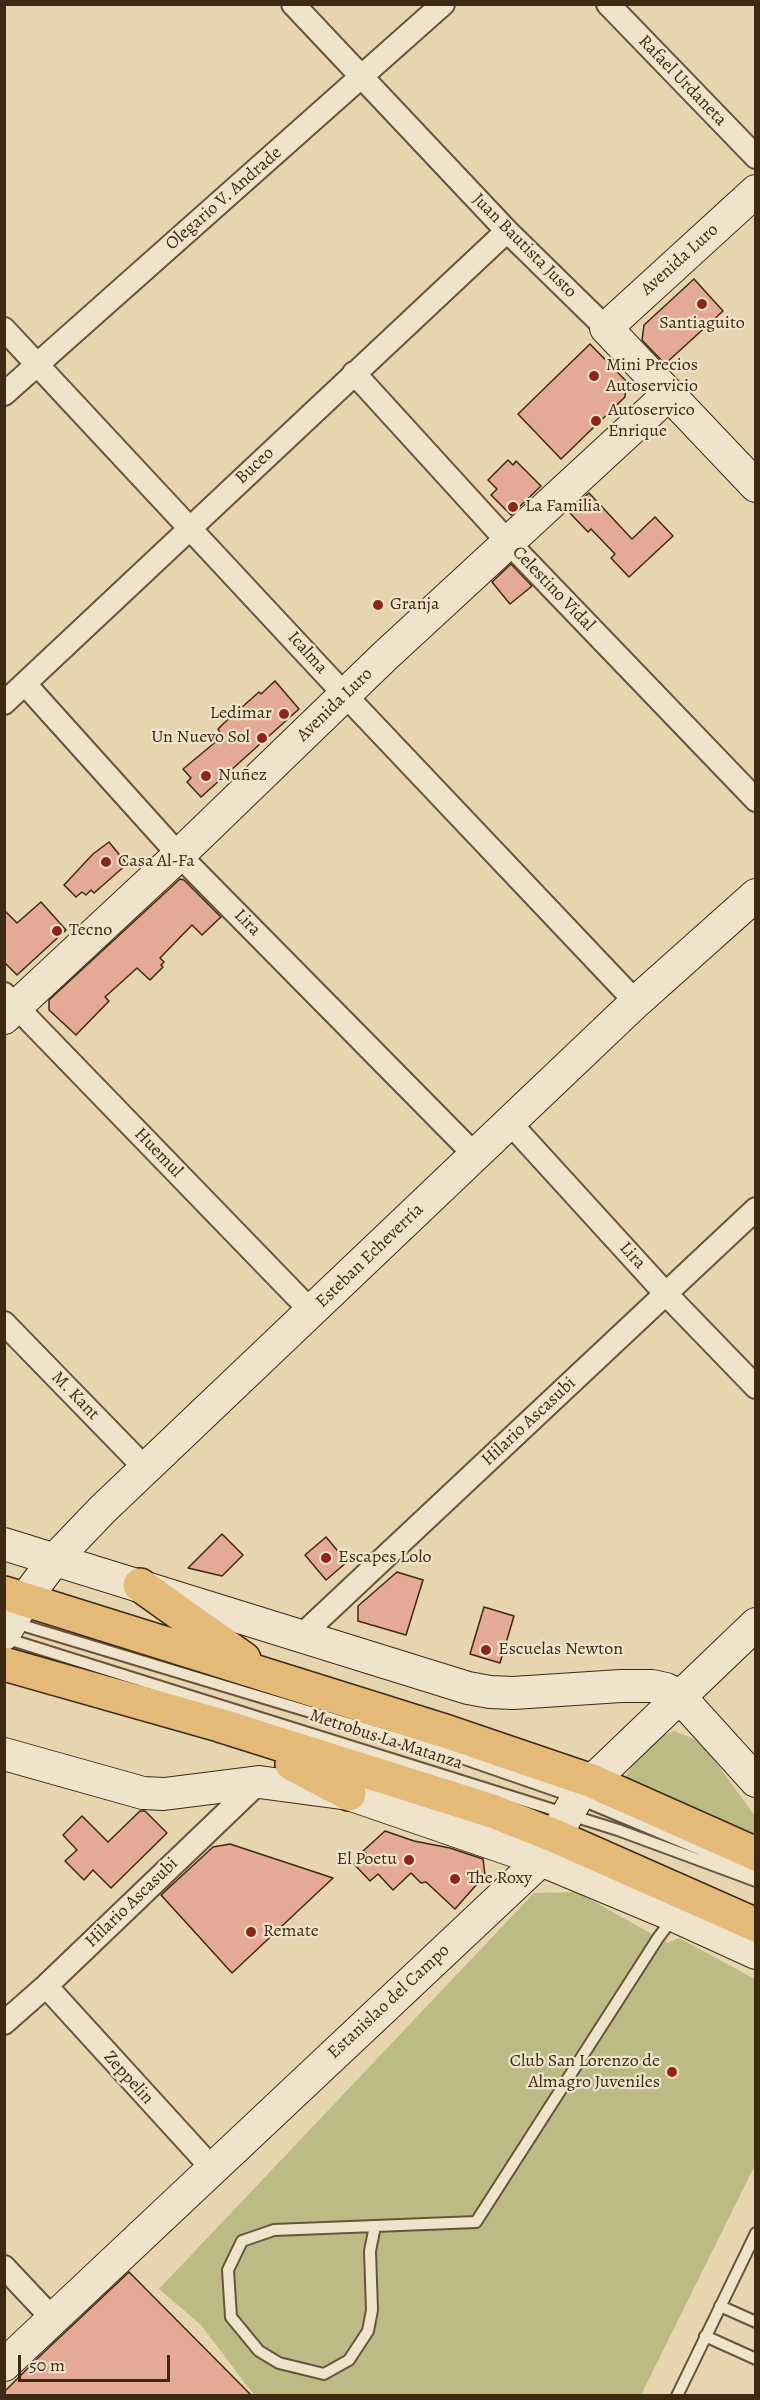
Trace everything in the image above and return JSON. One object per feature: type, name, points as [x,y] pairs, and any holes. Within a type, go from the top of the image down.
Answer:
[{"type":"highway","points":[[140,1585],[271,1677]]},
{"type":"highway","points":[[9,1618],[271,1677],[448,1732],[520,1758],[566,1818],[756,1925]]},
{"type":"highway","points":[[4,1664],[219,1725],[492,1810],[566,1818],[756,1854]]},
{"type":"highway","points":[[219,1725],[349,1794]]},
{"type":"street","name":"Juan Bautista Justo","points":[[293,4],[507,231],[606,328],[756,486]]},
{"type":"street","name":"Olegario V. Andrade","points":[[4,394],[363,78],[443,4]]},
{"type":"street","name":"Rafael Urdaneta","points":[[608,4],[756,156]]},
{"type":"street","name":"Avenida Luro","points":[[606,328],[756,192]]},
{"type":"street","name":"Buceo","points":[[4,703],[507,231]]},
{"type":"street","name":"Icalma","points":[[4,329],[191,527],[345,696],[636,1002]]},
{"type":"street","name":"Celestino Vidal","points":[[354,373],[509,543],[756,800]]},
{"type":"street","name":"Avenida Luro","points":[[9,1006],[179,855],[385,656],[669,394]]},
{"type":"street","name":"Lira","points":[[26,684],[179,855],[475,1155]]},
{"type":"street","name":"Esteban Echeverría","points":[[9,1618],[55,1559],[103,1509],[636,1002],[756,895]]},
{"type":"street","name":"Huemul","points":[[9,1006],[312,1312]]},
{"type":"street","name":"Lira","points":[[510,1123],[756,1387]]},
{"type":"street","name":"Hilario Ascasubi","points":[[302,1635],[756,1209]]},
{"type":"street","name":"M. Kant","points":[[4,1323],[146,1469]]},
{"type":"street","points":[[4,1544],[468,1688],[490,1692],[652,1686],[666,1689],[679,1696],[756,1782]]},
{"type":"street","name":"Estanislao del Campo","points":[[4,2365],[212,2168],[566,1818],[679,1696],[756,1624]]},
{"type":"street","points":[[4,1754],[144,1793],[164,1794],[259,1782],[566,1818],[675,1916],[756,1953]]},
{"type":"street","name":"Hilario Ascasubi","points":[[4,2023],[46,1986],[259,1782]]},
{"type":"street","name":"Zeppelin","points":[[46,1986],[212,2168]]},
{"type":"street","points":[[4,2267],[52,2318]]},
{"type":"lane","name":"Metrobus La Matanza","points":[[9,1618],[450,1754],[566,1818],[618,1830],[756,1881]]},
{"type":"lane","name":"Metrobus La Matanza","points":[[9,1618],[566,1818],[756,1873]]},
{"type":"lane","points":[[375,2226],[370,2252],[372,2310],[368,2331],[349,2360],[324,2374],[279,2363],[259,2351],[231,2317],[228,2270],[242,2241],[274,2230],[375,2226],[476,2222],[658,1938],[675,1916]]},
{"type":"lane","points":[[677,2396],[756,2233]]},
{"type":"lane","points":[[720,2306],[756,2322]]},
{"type":"lane","points":[[705,2336],[756,2359]]},
{"type":"shaded area","points":[[674,1731],[701,1742],[755,1816],[755,1842],[624,1781],[631,1766],[661,1736]]},
{"type":"shaded area","points":[[577,1892],[668,1943],[679,1938],[755,1979],[755,2165],[641,2395],[254,2395],[201,2325],[159,2289],[534,1893]]},
{"type":"building","points":[[694,279],[723,311],[665,364],[642,340],[644,325]]},
{"type":"building","points":[[590,344],[626,381],[625,397],[561,459],[518,414]]},
{"type":"building","points":[[508,460],[513,465],[516,461],[541,486],[511,515],[491,495],[497,489],[488,480]]},
{"type":"building","points":[[589,493],[632,539],[655,517],[673,536],[629,577],[611,558],[615,554],[591,529],[588,532],[568,511]]},
{"type":"building","points":[[511,564],[532,586],[510,604],[492,582]]},
{"type":"building","points":[[275,681],[299,709],[201,797],[187,782],[191,778],[183,769],[218,740],[215,737],[220,732],[218,729],[224,723]]},
{"type":"building","points":[[109,842],[127,864],[94,893],[91,890],[86,895],[82,892],[76,897],[64,885],[93,854]]},
{"type":"building","points":[[180,879],[184,880],[221,917],[202,935],[192,925],[160,958],[164,962],[161,965],[163,967],[150,980],[137,968],[105,997],[109,1001],[76,1035],[49,1010],[49,1000]]},
{"type":"building","points":[[41,902],[66,930],[17,975],[4,962],[4,910],[17,923]]},
{"type":"building","points":[[222,1534],[243,1555],[222,1576],[188,1568]]},
{"type":"building","name":"Escapes Lolo","points":[[326,1537],[347,1562],[326,1580],[305,1555]]},
{"type":"building","points":[[397,1572],[423,1580],[406,1635],[358,1621],[358,1606]]},
{"type":"building","points":[[484,1607],[514,1616],[500,1663],[470,1654]]},
{"type":"building","points":[[140,1811],[145,1811],[167,1833],[111,1888],[93,1870],[84,1880],[65,1861],[77,1850],[63,1835],[82,1816],[108,1842]]},
{"type":"building","points":[[385,1831],[483,1859],[485,1875],[455,1909],[426,1882],[421,1883],[411,1873],[393,1890],[378,1874],[370,1881],[354,1864],[366,1853],[363,1851]]},
{"type":"building","points":[[230,1844],[333,1878],[232,1973],[161,1895],[213,1847]]},
{"type":"building","points":[[129,2272],[252,2396],[4,2396],[4,2392],[41,2355]]},
{"type":"place","name":"Santiaguito","points":[[702,304]]},
{"type":"place","name":"Mini Precios Autoservicio","points":[[594,376]]},
{"type":"place","name":"Autoservico Enrique","points":[[596,421]]},
{"type":"place","name":"La Familia","points":[[513,507]]},
{"type":"place","name":"Granja","points":[[378,605]]},
{"type":"place","name":"Ledimar","points":[[284,714]]},
{"type":"place","name":"Un Nuevo Sol","points":[[262,738]]},
{"type":"place","name":"Nuñez","points":[[206,776]]},
{"type":"place","name":"Casa Al-Fa","points":[[106,862]]},
{"type":"place","name":"Tecno","points":[[57,931]]},
{"type":"place","name":"Escapes Lolo","points":[[326,1558]]},
{"type":"place","name":"Escuelas Newton","points":[[486,1650]]},
{"type":"place","name":"El Poetu","points":[[409,1860]]},
{"type":"place","name":"The Roxy","points":[[455,1879]]},
{"type":"place","name":"Remate","points":[[251,1932]]},
{"type":"place","name":"Club San Lorenzo de Almagro Juveniles","points":[[672,2072]]}]
